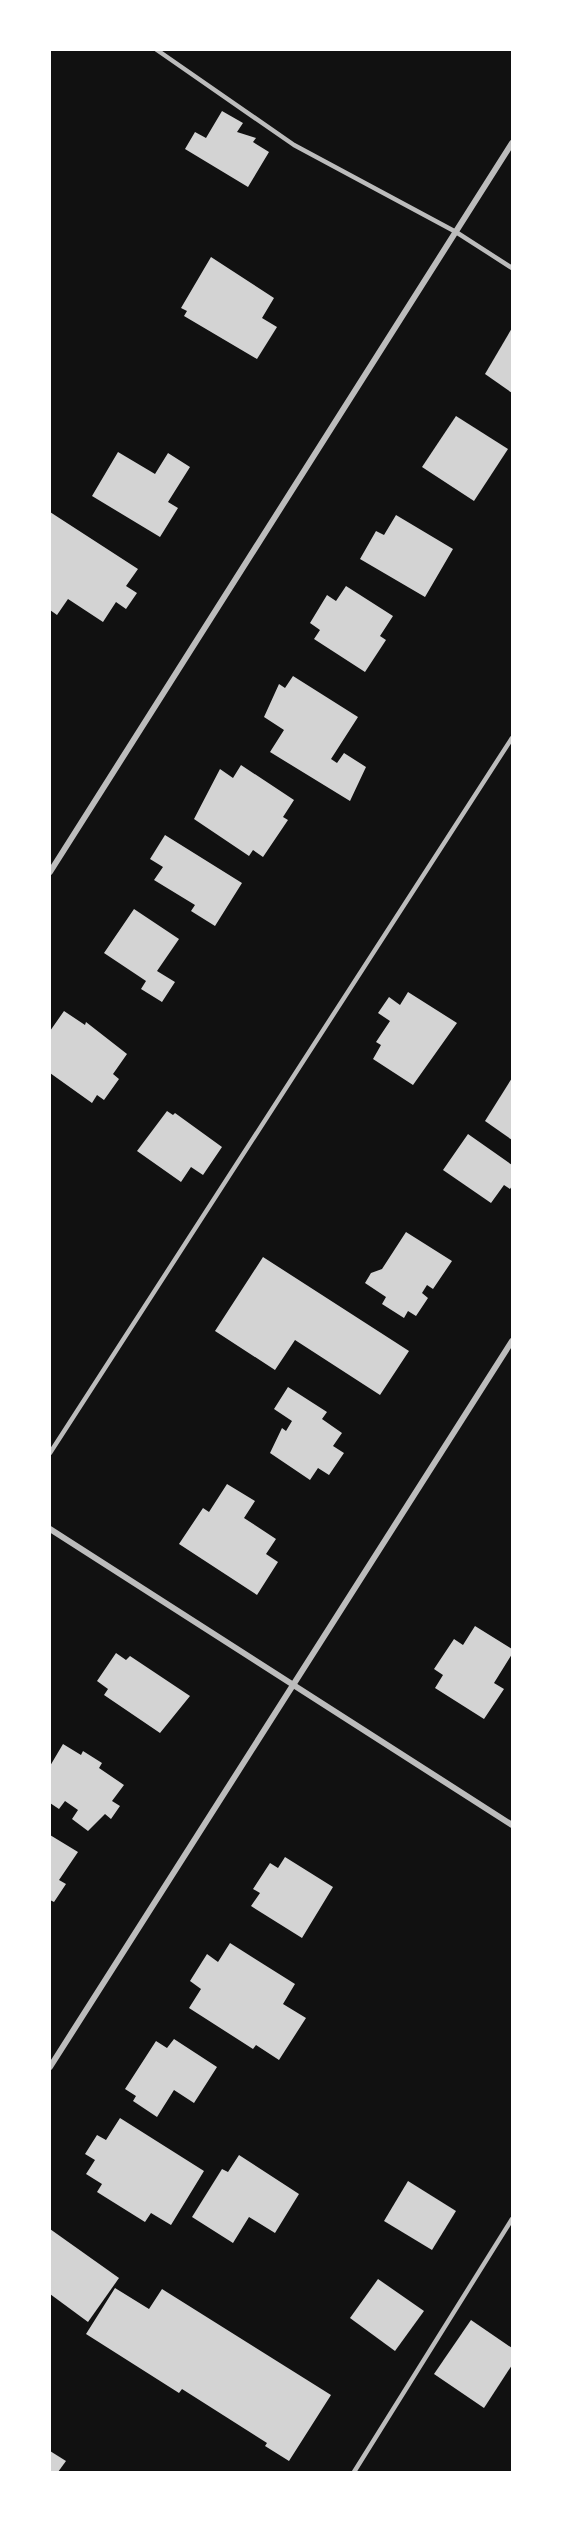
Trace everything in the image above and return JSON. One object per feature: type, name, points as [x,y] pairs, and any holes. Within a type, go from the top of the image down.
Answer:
[{"type":"street","points":[[50,872],[513,143]]},
{"type":"street","points":[[50,2067],[513,1341]]},
{"type":"street","points":[[50,1530],[513,1824]]},
{"type":"lane","points":[[157,50],[294,145],[456,231],[513,268]]},
{"type":"lane","points":[[50,1453],[513,738]]},
{"type":"lane","points":[[354,2472],[513,2219]]},
{"type":"building","points":[[222,111],[243,123],[237,132],[256,138],[253,142],[269,152],[248,187],[185,149],[195,132],[206,138]]},
{"type":"building","points":[[211,257],[274,298],[262,318],[277,327],[257,359],[184,316],[187,311],[181,308]]},
{"type":"building","points":[[512,328],[512,393],[485,374]]},
{"type":"building","points":[[456,416],[508,449],[474,501],[422,467]]},
{"type":"building","points":[[118,452],[155,474],[168,453],[190,467],[168,502],[178,508],[160,537],[92,496]]},
{"type":"building","points":[[50,512],[138,569],[126,586],[137,593],[126,609],[116,602],[103,622],[68,599],[57,615],[50,610]]},
{"type":"building","points":[[396,515],[453,549],[425,597],[360,559],[376,531],[384,535]]},
{"type":"building","points":[[346,586],[393,616],[380,636],[386,640],[365,672],[314,639],[320,630],[310,623],[327,595],[336,601]]},
{"type":"building","points":[[293,676],[358,717],[331,759],[337,763],[344,753],[366,767],[350,801],[270,752],[284,730],[264,717],[279,684],[285,688]]},
{"type":"building","points":[[241,765],[294,800],[283,817],[288,820],[263,857],[253,850],[249,856],[194,819],[220,769],[233,778]]},
{"type":"building","points":[[165,835],[242,883],[215,926],[191,911],[195,905],[154,880],[163,867],[150,859]]},
{"type":"building","points":[[134,909],[179,939],[157,971],[175,982],[162,1002],[141,989],[146,981],[104,953]]},
{"type":"building","points":[[408,992],[457,1023],[413,1085],[373,1059],[381,1045],[376,1042],[390,1021],[378,1013],[389,997],[400,1005]]},
{"type":"building","points":[[64,1011],[85,1025],[86,1022],[127,1054],[113,1074],[119,1079],[104,1100],[97,1095],[92,1103],[50,1073],[50,1031]]},
{"type":"building","points":[[512,1078],[512,1140],[485,1121]]},
{"type":"building","points":[[167,1111],[173,1115],[175,1113],[222,1147],[203,1175],[191,1167],[181,1182],[137,1151]]},
{"type":"building","points":[[468,1134],[512,1165],[512,1186],[510,1189],[504,1185],[491,1203],[443,1170]]},
{"type":"building","points":[[406,1232],[452,1261],[433,1289],[427,1285],[422,1293],[428,1298],[416,1316],[408,1311],[404,1318],[382,1304],[386,1297],[365,1283],[371,1273],[382,1269]]},
{"type":"building","points":[[263,1257],[409,1351],[380,1395],[295,1340],[275,1370],[215,1331]]},
{"type":"building","points":[[288,1387],[327,1412],[322,1419],[342,1433],[333,1446],[344,1453],[329,1475],[318,1468],[310,1480],[270,1453],[282,1428],[286,1431],[292,1421],[274,1409]]},
{"type":"building","points":[[227,1484],[255,1501],[244,1518],[276,1539],[266,1554],[278,1562],[257,1595],[179,1544],[203,1508],[209,1512]]},
{"type":"building","points":[[475,1626],[512,1649],[512,1654],[494,1683],[504,1689],[484,1719],[435,1688],[443,1675],[434,1669],[454,1639],[463,1645]]},
{"type":"building","points":[[116,1653],[126,1660],[130,1656],[190,1696],[160,1733],[104,1695],[108,1689],[97,1681]]},
{"type":"building","points":[[63,1744],[81,1755],[83,1751],[102,1763],[99,1768],[124,1785],[112,1801],[120,1806],[111,1819],[105,1814],[88,1831],[72,1819],[78,1810],[65,1801],[59,1809],[50,1803],[50,1766]]},
{"type":"building","points":[[50,1835],[78,1852],[59,1880],[66,1884],[54,1902],[50,1900]]},
{"type":"building","points":[[285,1857],[333,1887],[302,1938],[251,1906],[260,1893],[253,1889],[270,1863],[278,1868]]},
{"type":"building","points":[[230,1943],[295,1984],[283,2004],[306,2018],[279,2060],[256,2045],[253,2049],[189,2008],[201,1989],[190,1981],[207,1954],[218,1962]]},
{"type":"building","points":[[174,2039],[217,2067],[194,2103],[174,2090],[157,2117],[133,2101],[136,2096],[125,2089],[156,2041],[167,2048]]},
{"type":"building","points":[[120,2118],[204,2171],[171,2225],[151,2213],[145,2222],[97,2192],[102,2184],[86,2174],[95,2160],[85,2154],[97,2135],[106,2140]]},
{"type":"building","points":[[239,2155],[299,2194],[275,2233],[249,2217],[233,2243],[192,2217],[222,2169],[228,2172]]},
{"type":"building","points":[[408,2181],[456,2211],[432,2250],[384,2221]]},
{"type":"building","points":[[50,2229],[119,2278],[88,2322],[50,2294]]},
{"type":"building","points":[[378,2279],[424,2311],[395,2351],[350,2318]]},
{"type":"building","points":[[115,2288],[149,2309],[162,2289],[331,2395],[289,2461],[265,2446],[267,2443],[182,2389],[179,2393],[86,2334]]},
{"type":"building","points":[[471,2320],[512,2348],[512,2365],[484,2408],[434,2374]]},
{"type":"building","points":[[50,2451],[66,2461],[58,2472],[50,2472]]}]
